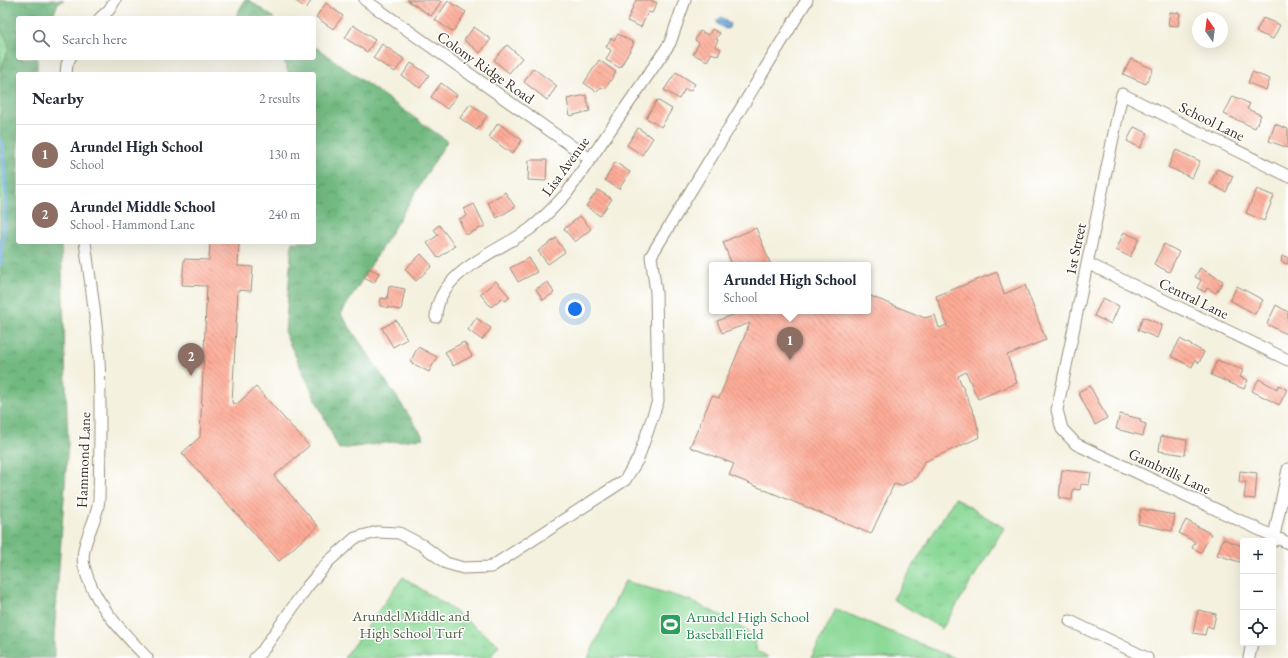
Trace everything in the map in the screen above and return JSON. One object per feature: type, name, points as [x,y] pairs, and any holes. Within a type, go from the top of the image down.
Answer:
[{"type":"street","points":[[102,16],[109,10],[115,0]]},
{"type":"street","name":"Colony Ridge Road","points":[[365,0],[590,159]]},
{"type":"street","name":"Lisa Avenue","points":[[436,317],[436,307],[444,291],[451,282],[480,259],[529,229],[550,212],[567,193],[670,43],[685,0]]},
{"type":"street","points":[[255,658],[263,650],[307,587],[324,567],[355,538],[377,532],[399,533],[422,545],[446,563],[463,568],[491,567],[625,480],[638,459],[658,401],[656,292],[651,256],[807,0]]},
{"type":"street","points":[[66,72],[69,60]]},
{"type":"street","name":"School Lane","points":[[1122,94],[1288,176]]},
{"type":"street","name":"1st Street","points":[[1057,410],[1122,94]]},
{"type":"street","name":"Hammond Lane","points":[[85,244],[99,359],[100,433],[99,504],[85,544],[84,564],[90,585],[101,605],[147,658]]},
{"type":"street","name":"Central Lane","points":[[1087,263],[1288,360]]},
{"type":"street","name":"Gambrills Lane","points":[[1057,410],[1062,429],[1076,444],[1271,538]]},
{"type":"street","points":[[1273,538],[1288,469]]},
{"type":"street","name":"Gambrills Lane","points":[[1276,540],[1288,543]]},
{"type":"street","points":[[1070,621],[1147,658]]},
{"type":"street","points":[[1249,658],[1251,646]]},
{"type":"green space","points":[[0,0],[64,0],[58,3],[53,16],[16,16],[16,60],[37,60],[37,72],[16,72],[16,244],[61,244],[68,443],[54,636],[54,658],[0,658]]},
{"type":"green space","points":[[245,0],[249,0],[271,16],[236,16]]},
{"type":"green space","points":[[0,28],[8,42],[9,48],[0,71]]},
{"type":"green space","points":[[316,47],[447,141],[341,314],[424,438],[339,449],[285,334],[292,244],[316,244],[316,72],[288,72],[284,60],[316,60]]},
{"type":"green space","points":[[0,139],[3,147],[6,199],[0,265]]},
{"type":"green space","points":[[955,498],[1004,528],[942,629],[893,599]]},
{"type":"green space","name":"Arundel Middle and High School Turf","points":[[403,577],[450,608],[499,645],[490,658],[344,658]]},
{"type":"green space","name":"Arundel High School Baseball Field","points":[[625,581],[689,600],[722,616],[753,635],[757,651],[767,656],[767,658],[588,658]]},
{"type":"green space","points":[[836,609],[954,658],[811,658]]},
{"type":"water","points":[[721,17],[730,24],[729,28],[726,29],[717,24],[717,20]]},
{"type":"building","points":[[294,0],[312,0],[306,8]]},
{"type":"building","points":[[407,0],[438,0],[441,2],[431,16]]},
{"type":"building","points":[[636,0],[650,0],[657,3],[652,13],[648,12],[641,27],[627,21]]},
{"type":"building","points":[[448,1],[466,12],[453,32],[435,20]]},
{"type":"building","points":[[326,3],[343,16],[333,29],[316,17]]},
{"type":"building","points":[[1170,12],[1180,13],[1178,26],[1168,25]]},
{"type":"building","points":[[1263,18],[1280,25],[1273,39],[1256,32]]},
{"type":"building","points":[[353,25],[375,40],[367,52],[345,38]]},
{"type":"building","points":[[474,27],[491,39],[480,53],[464,40]]},
{"type":"building","points":[[712,29],[720,33],[716,39],[718,40],[715,46],[721,49],[718,56],[712,53],[707,61],[693,54],[699,43],[695,40],[700,31],[709,35]]},
{"type":"building","points":[[618,34],[634,43],[620,68],[606,60],[611,50],[606,47],[611,38],[614,40]]},
{"type":"building","points":[[382,44],[404,59],[395,72],[373,58]]},
{"type":"building","points":[[507,45],[522,58],[509,73],[494,60]]},
{"type":"building","points":[[1131,59],[1153,69],[1146,84],[1123,74]]},
{"type":"building","points":[[599,60],[616,72],[605,89],[601,87],[597,92],[584,83]]},
{"type":"building","points":[[411,63],[429,75],[420,88],[402,76]]},
{"type":"building","points":[[533,68],[557,86],[547,100],[524,82]]},
{"type":"building","points":[[676,72],[695,84],[690,91],[685,89],[679,99],[664,90]]},
{"type":"building","points":[[1252,72],[1270,79],[1266,90],[1248,83]]},
{"type":"building","points":[[441,83],[457,95],[447,109],[431,97]]},
{"type":"building","points":[[586,95],[590,111],[570,116],[567,99]]},
{"type":"building","points":[[1233,96],[1250,104],[1247,109],[1261,115],[1255,128],[1224,114]]},
{"type":"building","points":[[657,100],[672,109],[661,127],[646,118]]},
{"type":"building","points":[[470,104],[487,116],[477,130],[460,118]]},
{"type":"building","points":[[498,123],[522,140],[512,154],[489,137]]},
{"type":"building","points":[[1275,124],[1288,129],[1288,148],[1269,141]]},
{"type":"building","points":[[1134,127],[1148,133],[1140,148],[1127,141]]},
{"type":"building","points":[[638,128],[653,138],[642,155],[627,145]]},
{"type":"building","points":[[1176,150],[1200,161],[1192,178],[1168,167]]},
{"type":"building","points":[[529,160],[547,160],[546,181],[528,180]]},
{"type":"building","points":[[615,162],[630,172],[619,189],[605,180]]},
{"type":"building","points":[[1217,169],[1233,176],[1226,192],[1210,184]]},
{"type":"building","points":[[1257,189],[1274,196],[1264,221],[1246,213]]},
{"type":"building","points":[[598,190],[612,199],[600,216],[586,206]]},
{"type":"building","points":[[505,192],[515,207],[497,218],[488,203]]},
{"type":"building","points":[[474,204],[485,226],[466,235],[459,219],[467,216],[464,209]]},
{"type":"building","points":[[580,216],[591,229],[575,242],[564,229]]},
{"type":"building","points":[[439,225],[455,246],[438,258],[427,243],[438,235],[434,229]]},
{"type":"building","points":[[756,228],[770,262],[731,262],[723,242]]},
{"type":"building","points":[[1124,232],[1139,239],[1130,257],[1116,250]]},
{"type":"building","points":[[556,238],[565,252],[548,264],[538,251]]},
{"type":"building","points":[[210,244],[239,244],[238,266],[253,267],[251,291],[238,290],[232,403],[237,404],[256,387],[309,446],[274,476],[318,526],[279,561],[182,453],[200,437],[207,286],[182,285],[184,259],[209,260]]},
{"type":"building","points":[[1164,244],[1179,252],[1169,272],[1154,264]]},
{"type":"building","points":[[421,254],[432,266],[416,281],[405,269]]},
{"type":"building","points":[[1282,256],[1288,257],[1288,264],[1281,262]]},
{"type":"building","points":[[529,258],[537,272],[518,282],[510,268]]},
{"type":"building","points":[[369,268],[379,273],[374,283],[364,278]]},
{"type":"building","points":[[1200,268],[1223,281],[1216,293],[1207,288],[1205,292],[1197,288],[1201,280],[1195,277]]},
{"type":"building","points":[[997,272],[1004,294],[1025,285],[1046,340],[1007,355],[1017,383],[978,399],[966,372],[958,376],[975,416],[980,437],[924,462],[916,478],[901,486],[894,484],[871,534],[729,475],[734,464],[690,447],[712,396],[719,398],[750,323],[722,333],[717,321],[735,314],[871,314],[871,296],[925,318],[935,315],[939,328],[947,325],[936,296]]},
{"type":"building","points":[[496,281],[510,297],[505,301],[502,298],[491,307],[480,294]]},
{"type":"building","points":[[548,282],[554,293],[543,300],[536,289]]},
{"type":"building","points":[[389,286],[405,289],[401,310],[380,306],[381,298],[387,299]]},
{"type":"building","points":[[1237,286],[1263,300],[1255,314],[1230,300]]},
{"type":"building","points":[[1103,298],[1119,306],[1111,324],[1094,316]]},
{"type":"building","points":[[1276,305],[1288,312],[1288,335],[1267,324]]},
{"type":"building","points":[[1143,317],[1162,325],[1157,338],[1138,330]]},
{"type":"building","points":[[476,318],[491,328],[482,340],[468,330]]},
{"type":"building","points":[[396,320],[407,339],[393,347],[382,328]]},
{"type":"building","points":[[1180,339],[1204,352],[1199,363],[1195,360],[1192,367],[1171,356]]},
{"type":"building","points":[[464,342],[472,356],[453,366],[445,352]]},
{"type":"building","points":[[418,347],[437,357],[429,372],[410,362]]},
{"type":"building","points":[[1217,360],[1243,370],[1240,377],[1248,380],[1244,389],[1211,375]]},
{"type":"building","points":[[1259,379],[1277,389],[1279,385],[1287,390],[1279,405],[1252,391]]},
{"type":"building","points":[[1090,386],[1107,418],[1095,425],[1078,392]]},
{"type":"building","points":[[1120,414],[1141,419],[1140,422],[1146,424],[1143,436],[1116,429]]},
{"type":"building","points":[[1161,436],[1187,440],[1185,455],[1159,451]]},
{"type":"building","points":[[1062,470],[1091,473],[1089,485],[1081,484],[1080,490],[1073,489],[1072,500],[1059,498]]},
{"type":"building","points":[[1240,471],[1257,473],[1255,499],[1244,498],[1246,482],[1239,482]]},
{"type":"building","points":[[1141,509],[1175,515],[1172,531],[1138,524]]},
{"type":"building","points":[[1186,520],[1211,534],[1201,552],[1192,548],[1195,542],[1179,533]]},
{"type":"building","points":[[1223,539],[1240,545],[1240,562],[1217,555]]},
{"type":"building","points":[[1198,610],[1216,614],[1213,628],[1207,626],[1205,635],[1193,633]]},
{"type":"waterway","points":[[0,139],[3,147],[6,199],[0,265]]},
{"type":"place","name":"Arundel High School","points":[[790,360]]},
{"type":"place","name":"Arundel Middle School","points":[[191,376]]},
{"type":"place","name":"Arundel High School Baseball Field","points":[[671,625]]}]
